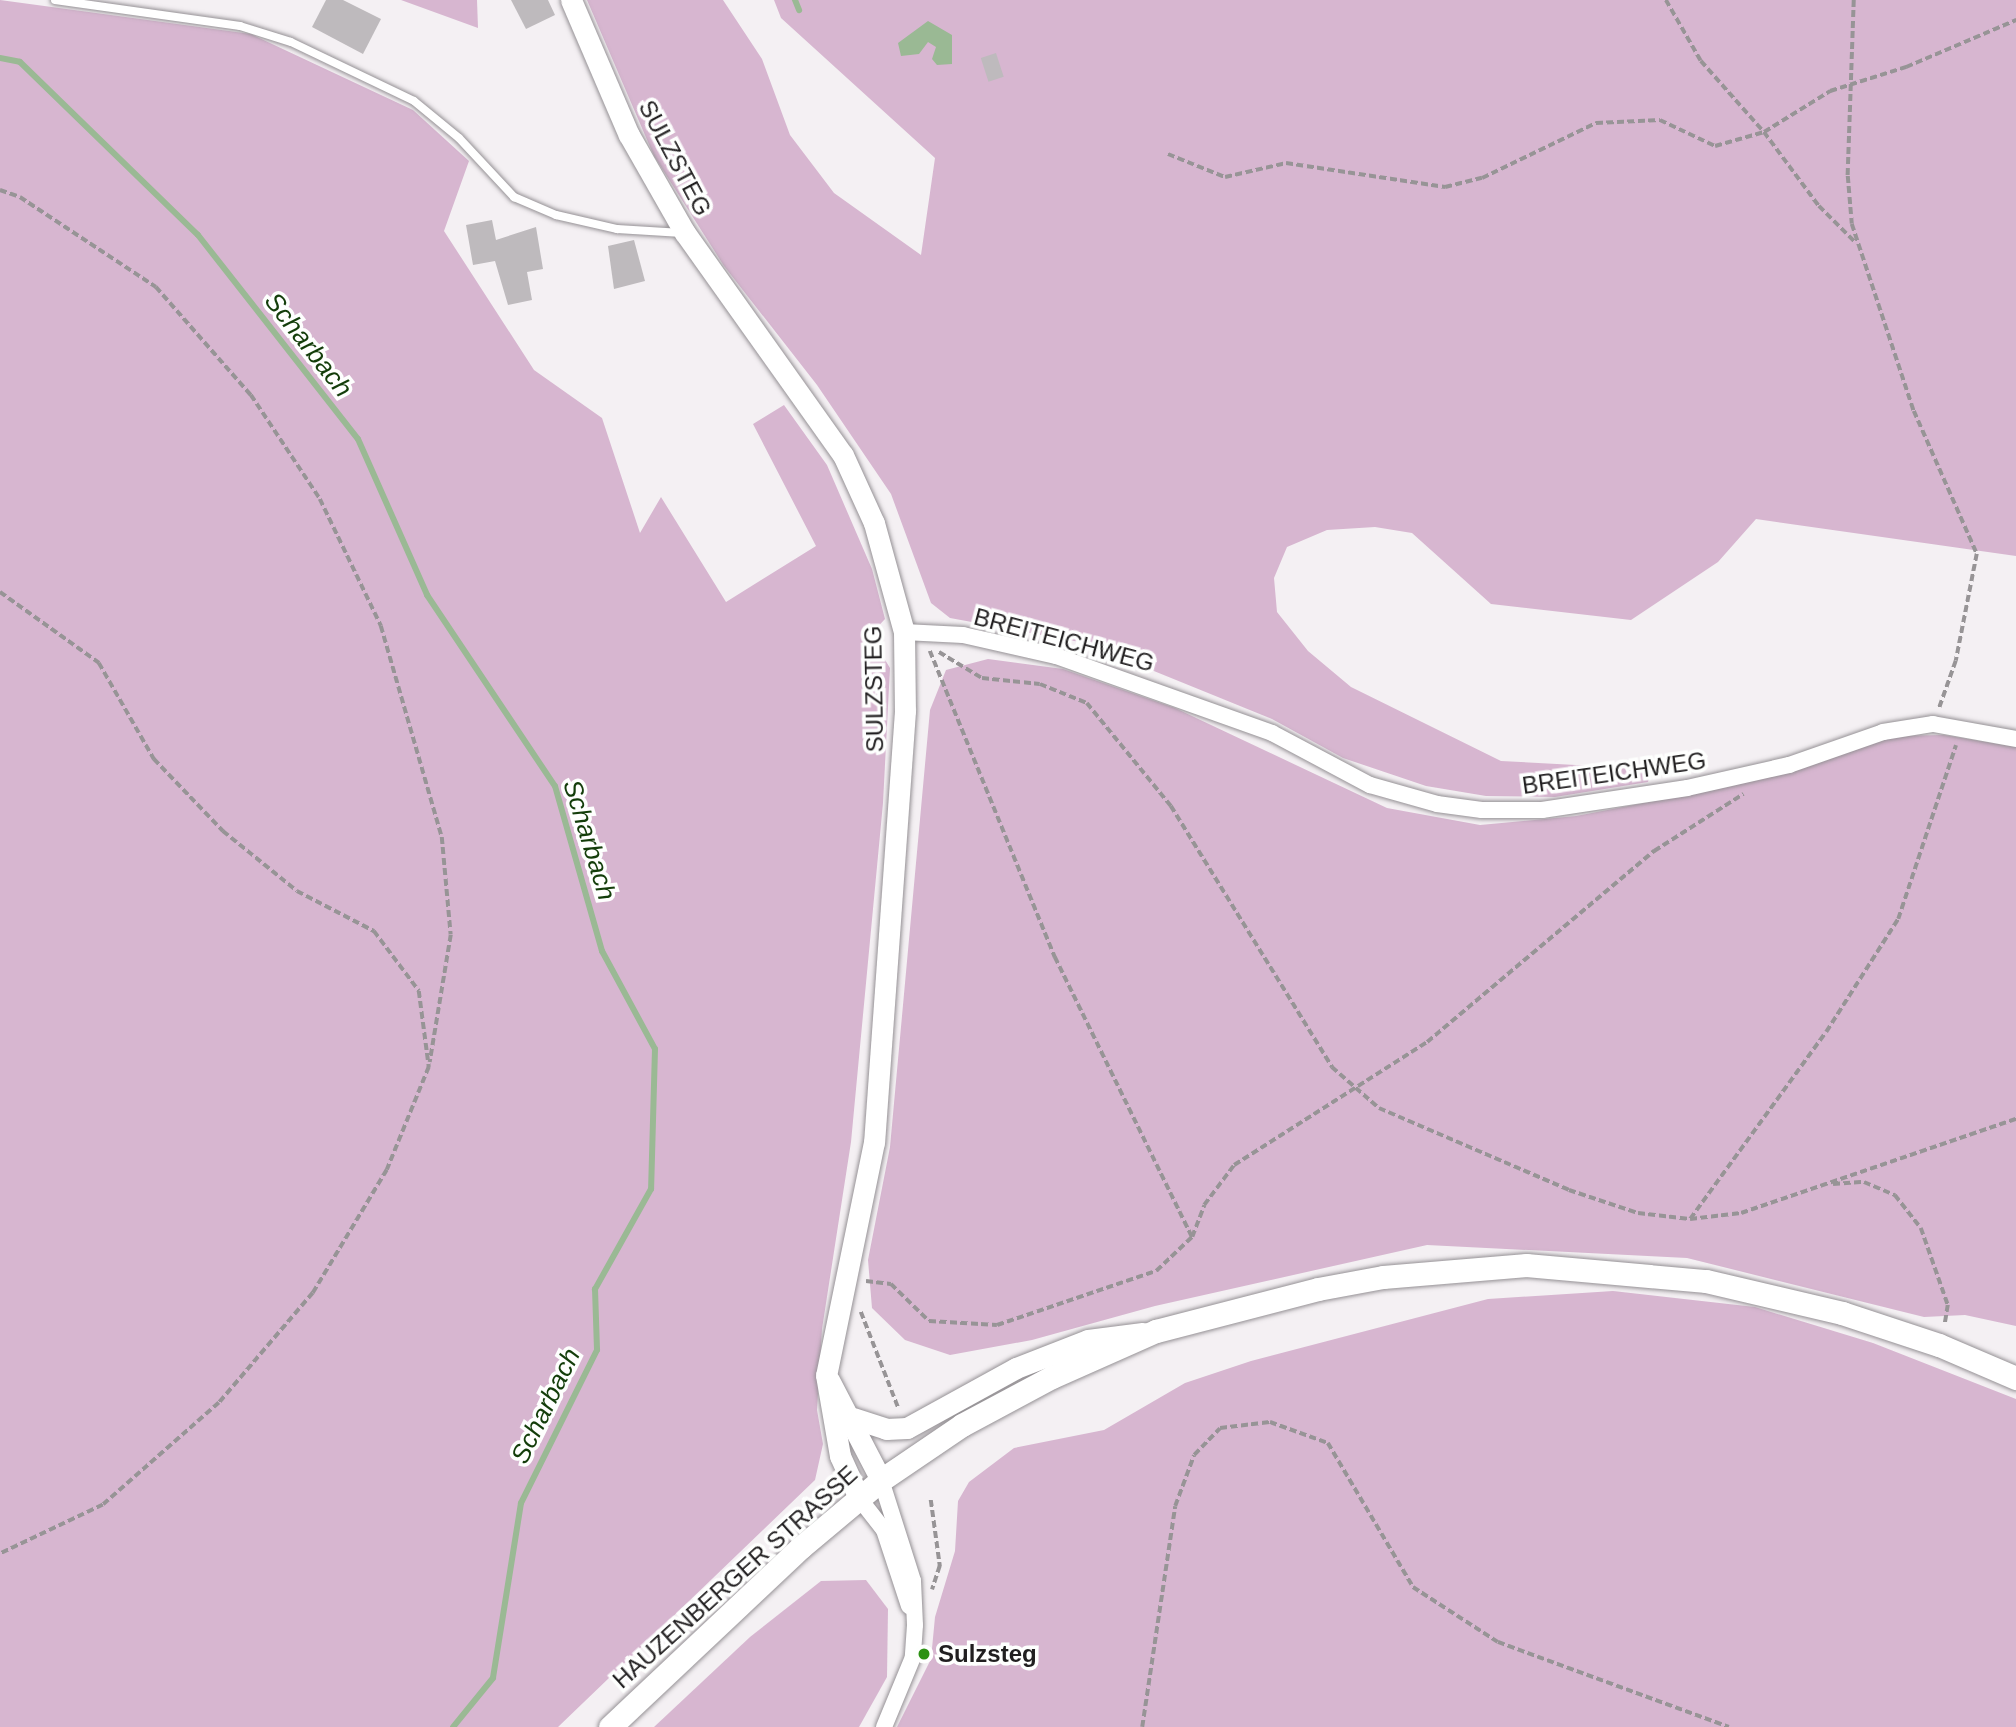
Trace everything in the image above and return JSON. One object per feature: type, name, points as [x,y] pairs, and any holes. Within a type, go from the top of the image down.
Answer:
[{"type":"main road","name":"HAUZENBERGER STRASSE","points":[[610,1727],[741,1601],[881,1480],[985,1413],[1156,1331],[1383,1277],[1526,1265],[1706,1281],[1804,1303],[1940,1345],[2016,1378]]},
{"type":"street","name":"SULZSTEG","points":[[571,0],[629,135],[685,233],[843,455],[874,523],[904,632],[905,711],[874,1142],[826,1375],[840,1456],[859,1499]]},
{"type":"street","name":"BREITEICHWEG","points":[[904,632],[963,635],[1056,656],[1272,733],[1370,785],[1437,804],[1482,810],[1542,810],[1687,788],[1789,765],[1883,732],[1933,724],[2016,738]]},
{"type":"street","points":[[853,1418],[886,1429],[907,1428],[1016,1368],[1087,1340],[1156,1331]]},
{"type":"street","points":[[826,1375],[853,1418],[881,1480],[913,1581],[913,1657],[884,1727]]},
{"type":"street","points":[[859,1499],[884,1530],[915,1625]]},
{"type":"lane","points":[[55,0],[240,26],[291,42],[414,101],[459,138],[514,197],[556,215],[617,229],[685,233]]},
{"type":"path","points":[[1666,0],[1701,61],[1764,132],[1819,206],[1858,245]]},
{"type":"path","points":[[1854,0],[1848,176],[1858,245],[1914,411],[1977,554],[1952,675],[1933,724]]},
{"type":"path","points":[[1168,154],[1225,177],[1286,163],[1445,187],[1482,178],[1596,123],[1660,120],[1716,146],[1764,132],[1830,91],[1852,85],[2016,20]]},
{"type":"path","points":[[0,190],[20,197],[156,287],[251,395],[320,499],[381,626],[442,837],[451,935],[429,1067],[387,1170],[313,1293],[219,1403],[103,1505],[0,1555]]},
{"type":"path","points":[[0,592],[99,663],[155,759],[223,831],[297,891],[374,931],[419,991],[429,1067]]},
{"type":"path","points":[[1192,1237],[1055,957],[928,646],[982,678],[1040,684],[1087,703],[1171,806],[1332,1066],[1379,1108],[1569,1189],[1638,1213],[1690,1219],[1741,1213],[2016,1119]]},
{"type":"path","points":[[1690,1219],[1826,1032],[1898,919],[1961,729]]},
{"type":"path","points":[[860,1282],[891,1284],[929,1321],[997,1325],[1156,1271],[1192,1237],[1204,1205],[1234,1165],[1427,1042],[1654,851],[1755,787]]},
{"type":"path","points":[[1827,1184],[1864,1182],[1895,1195],[1921,1228],[1948,1305],[1940,1345]]},
{"type":"path","points":[[860,1310],[898,1408]]},
{"type":"path","points":[[1142,1727],[1175,1506],[1194,1455],[1220,1428],[1270,1422],[1328,1443],[1413,1587],[1498,1642],[1729,1727]]},
{"type":"path","points":[[915,1625],[940,1566],[931,1500]]},
{"type":"shaded area","points":[[0,0],[251,34],[413,110],[469,161],[444,231],[534,370],[602,418],[640,533],[661,497],[726,602],[816,546],[753,424],[784,405],[827,465],[872,569],[885,619],[870,635],[890,668],[883,803],[851,1142],[822,1329],[817,1410],[823,1444],[815,1480],[558,1727],[0,1727]]},
{"type":"shaded area","points":[[401,0],[477,0],[478,28]]},
{"type":"shaded area","points":[[587,0],[723,0],[762,59],[790,135],[834,193],[921,255],[935,158],[781,18],[774,0],[2016,0],[2016,556],[1756,519],[1718,562],[1631,620],[1491,604],[1412,533],[1375,527],[1327,530],[1287,547],[1274,578],[1277,612],[1308,651],[1351,687],[1501,761],[1651,769],[1648,782],[1555,797],[1486,796],[1426,786],[1343,758],[1272,719],[1085,643],[950,618],[931,603],[891,494],[817,385],[724,266],[654,156]]},
{"type":"shaded area","points":[[928,21],[952,35],[952,64],[937,65],[932,59],[936,47],[928,42],[919,54],[901,56],[898,43]]},
{"type":"shaded area","points":[[988,659],[1063,669],[1175,708],[1387,808],[1480,825],[1576,816],[1733,786],[1887,736],[1944,735],[2016,747],[2016,1326],[1965,1315],[1924,1317],[1687,1258],[1427,1245],[1155,1306],[1032,1340],[950,1355],[905,1340],[872,1308],[868,1260],[890,1147],[930,710],[946,670]]},
{"type":"shaded area","points":[[1613,1291],[1755,1307],[1873,1343],[2016,1399],[2016,1727],[897,1727],[931,1659],[935,1617],[955,1551],[958,1501],[969,1482],[1014,1448],[1104,1430],[1185,1383],[1251,1361],[1488,1299]]},
{"type":"shaded area","points":[[866,1580],[888,1609],[887,1677],[859,1727],[654,1727],[750,1637],[821,1581]]},
{"type":"building","points":[[326,0],[343,0],[381,19],[363,54],[312,27]]},
{"type":"building","points":[[511,0],[548,0],[555,15],[526,29]]},
{"type":"building","points":[[996,53],[1004,77],[989,82],[981,58]]},
{"type":"building","points":[[492,220],[496,240],[536,227],[543,269],[527,272],[532,300],[508,305],[495,261],[473,265],[466,225]]},
{"type":"building","points":[[634,240],[645,281],[614,289],[608,246]]},
{"type":"waterway","points":[[795,0],[799,10]]},
{"type":"waterway","name":"Scharbach","points":[[0,58],[20,62],[198,235],[358,439],[427,595],[555,786],[602,951],[655,1049],[651,1189],[595,1289],[597,1350],[521,1503],[493,1678],[453,1727]]},
{"type":"place","name":"Sulzsteg","points":[[924,1654]]}]
